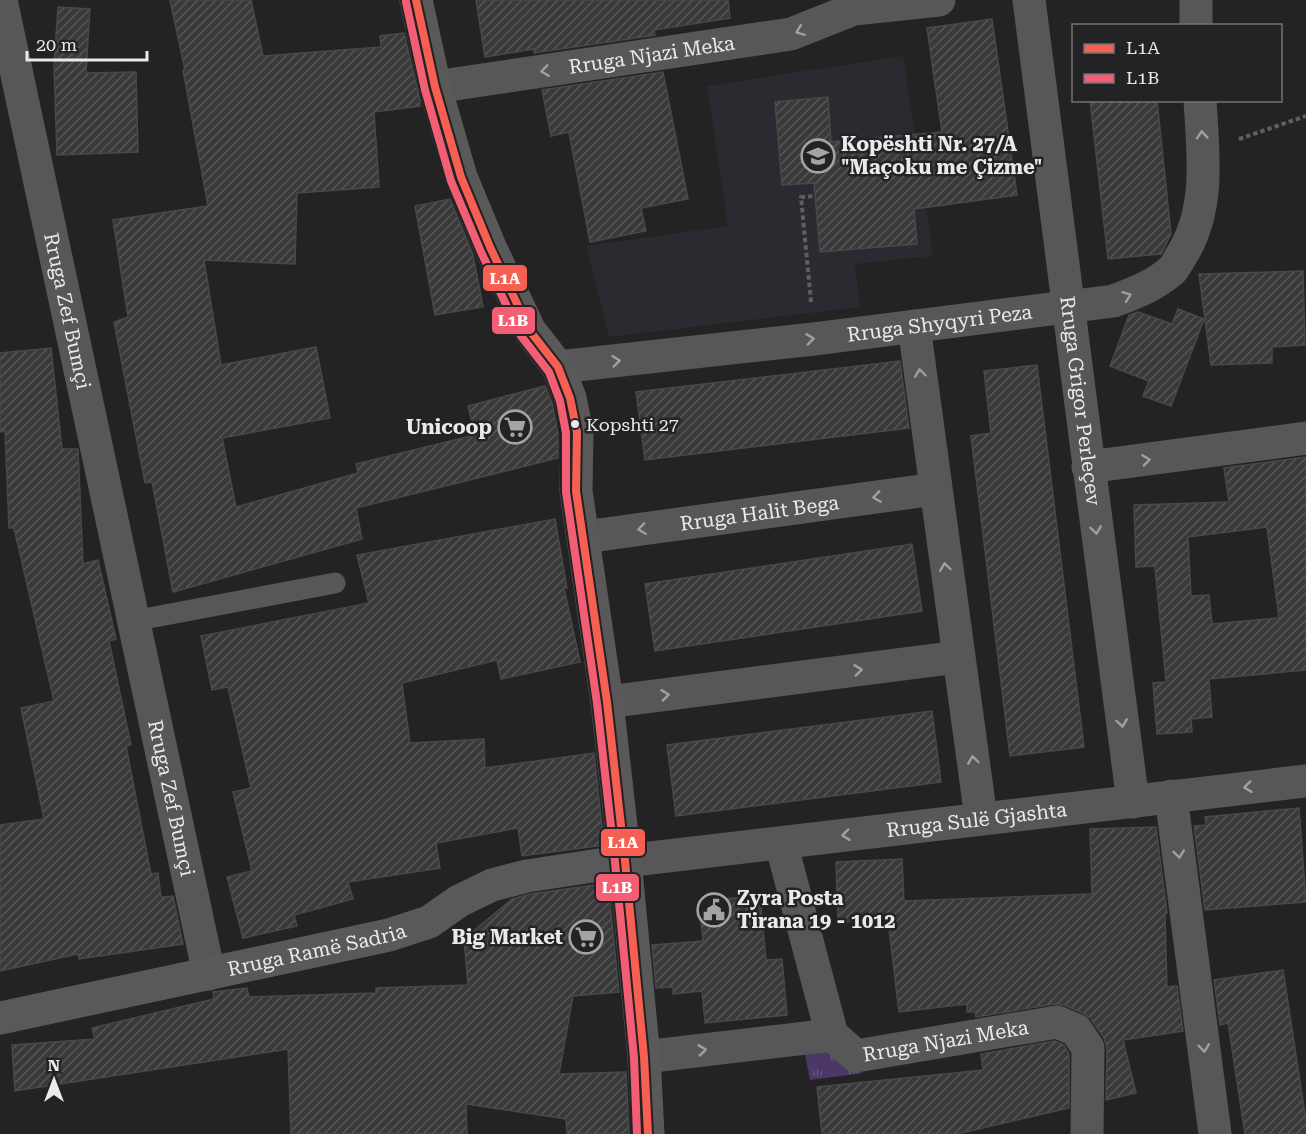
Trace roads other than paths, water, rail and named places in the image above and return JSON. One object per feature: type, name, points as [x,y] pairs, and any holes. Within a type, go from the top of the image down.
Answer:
[{"type":"main road","points":[[416,0],[435,87],[461,177],[490,247],[530,331],[558,368],[570,398],[577,432],[576,491],[607,702],[625,861],[644,1057],[648,1134]]},
{"type":"main road","name":"Rruga Ramë Sadria","points":[[0,1018],[389,935],[429,922],[459,902],[492,885],[527,876],[625,861]]},
{"type":"street","name":"Rruga Zef Bumçi","points":[[1,0],[209,974]]},
{"type":"street","points":[[853,5],[939,0]]},
{"type":"street","name":"Rruga Grigor Perleçev","points":[[1029,0],[1133,802]]},
{"type":"street","points":[[1196,0],[1196,24]]},
{"type":"street","name":"Rruga Njazi Meka","points":[[435,87],[791,34],[853,5]]},
{"type":"street","name":"Rruga Shyqyri Peza","points":[[558,368],[814,339],[1114,301],[1144,290],[1172,270],[1191,241],[1201,204],[1203,153],[1200,102]]},
{"type":"street","points":[[914,326],[981,818]]},
{"type":"street","points":[[1088,467],[1306,438]]},
{"type":"street","name":"Rruga Halit Bega","points":[[584,537],[935,489]]},
{"type":"street","points":[[607,702],[958,657]]},
{"type":"street","name":"Rruga Sulë Gjashta","points":[[625,861],[1306,781]]},
{"type":"street","points":[[1172,796],[1215,1134]]},
{"type":"street","points":[[644,1057],[832,1035],[781,843]]},
{"type":"street","name":"Rruga Njazi Meka","points":[[832,1035],[856,1056],[1056,1022],[1076,1030],[1088,1048],[1087,1134]]},
{"type":"lane","points":[[133,621],[335,583]]},
{"type":"place","name":"Kopështi Nr. 27/A \"Maçoku me Çizme\"","points":[[818,156]]},
{"type":"place","name":"Kopshti 27","points":[[575,424]]},
{"type":"place","name":"Unicoop","points":[[515,427]]},
{"type":"place","name":"Zyra Posta Tirana 19 - 1012","points":[[714,910]]},
{"type":"place","name":"Big Market","points":[[586,937]]}]
